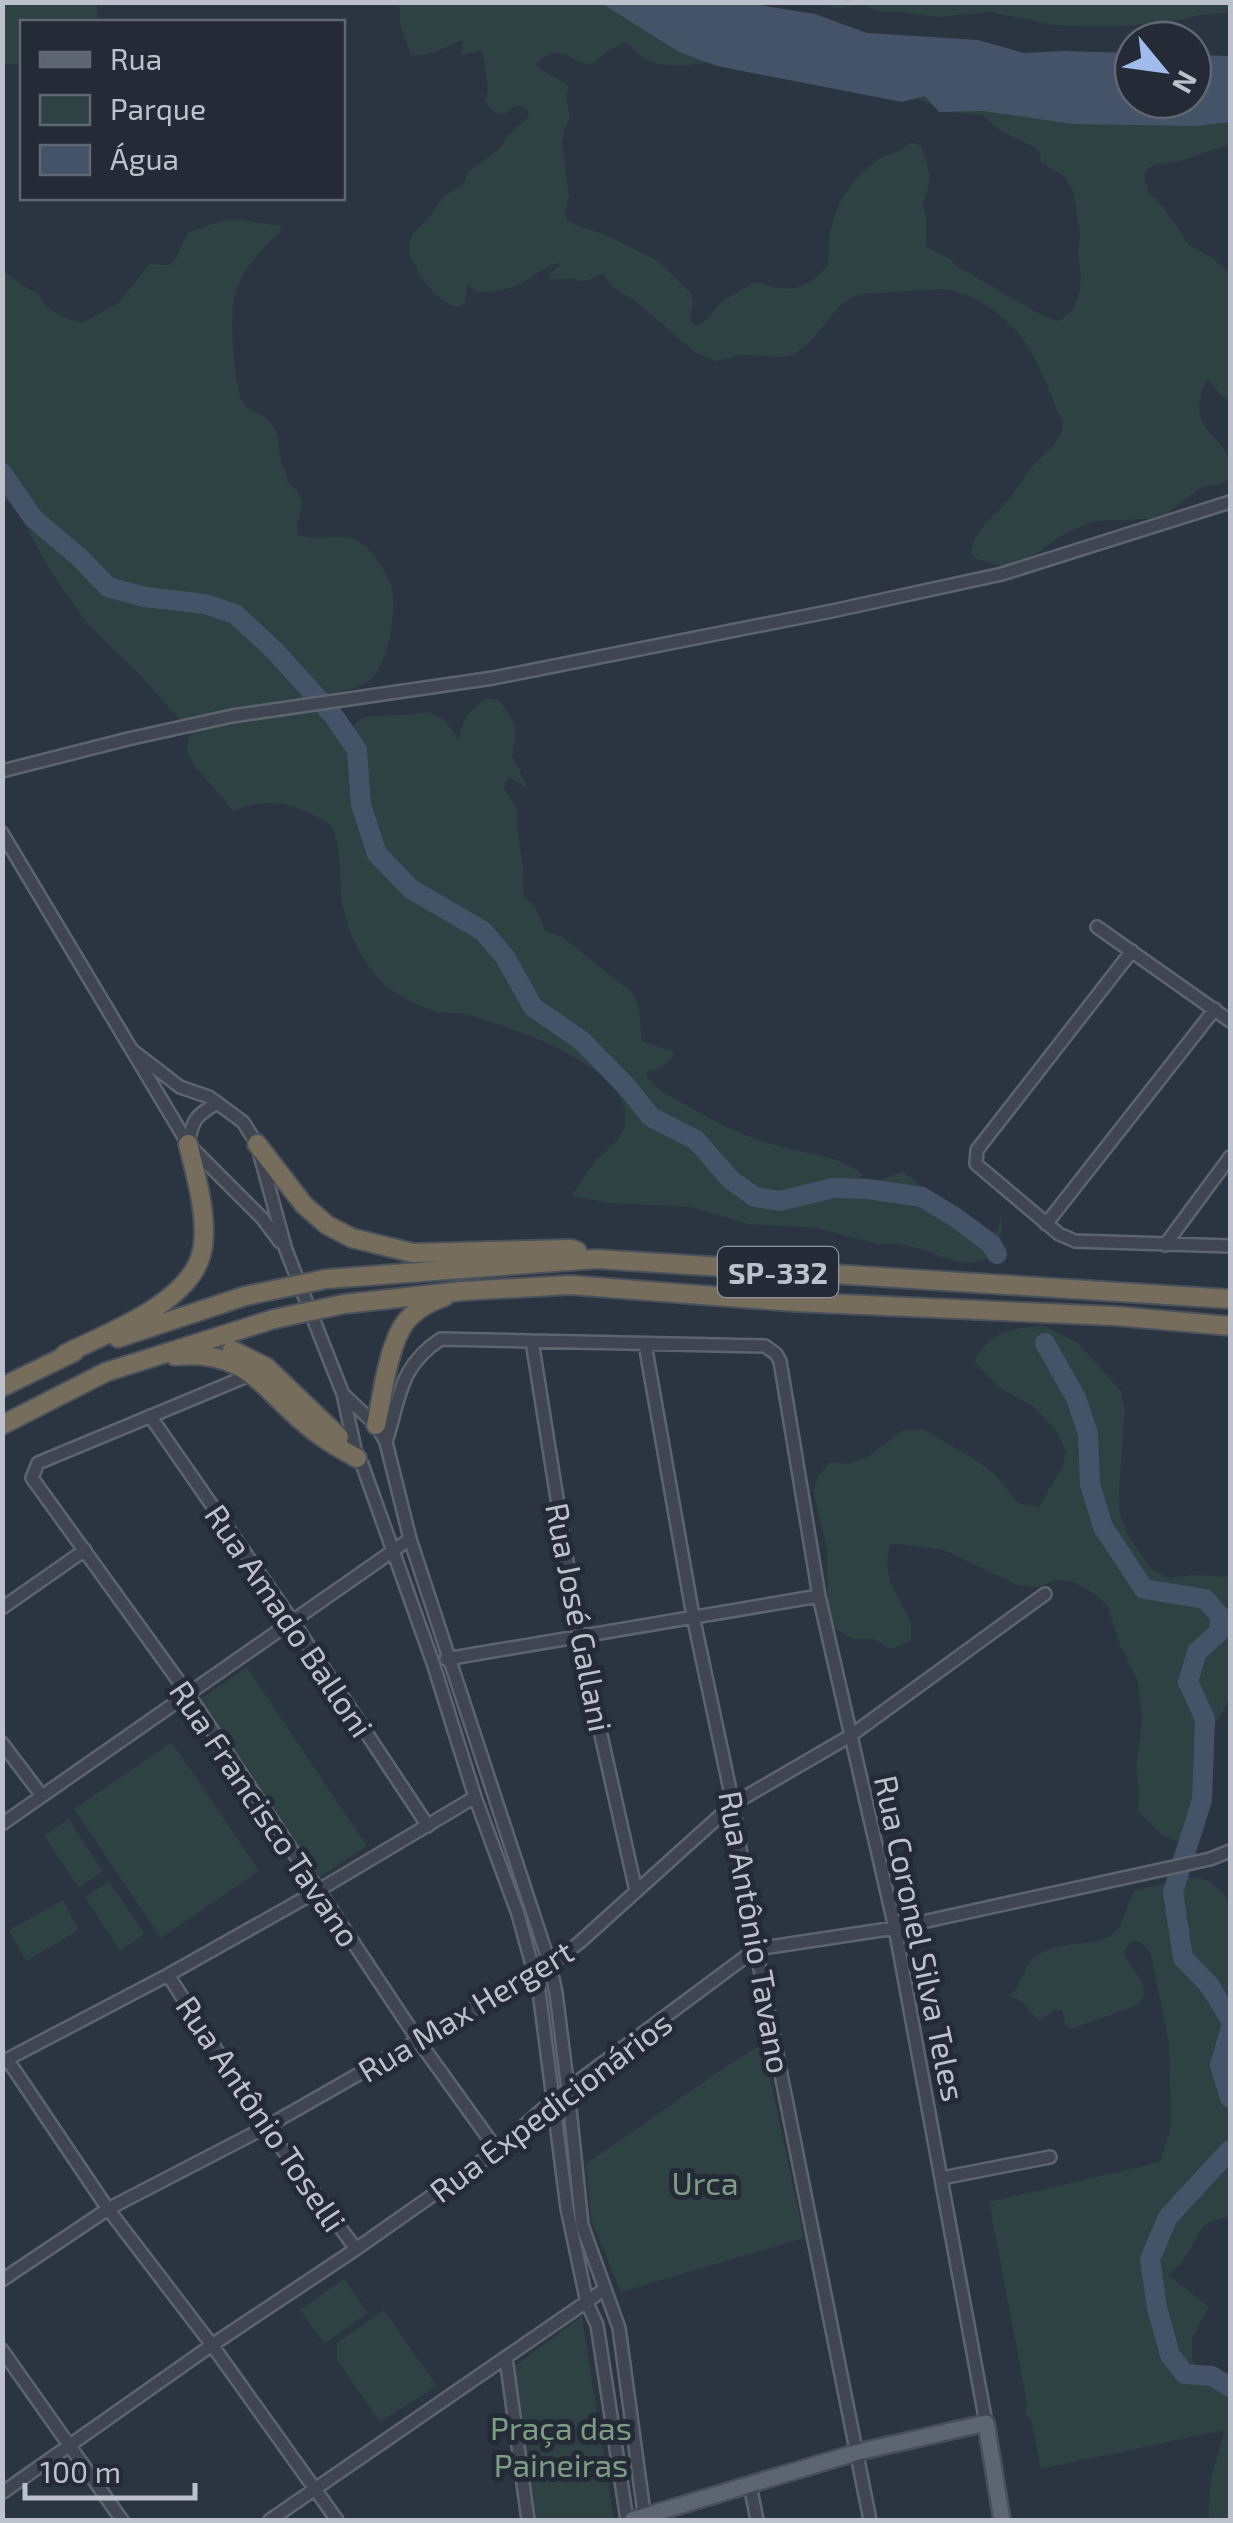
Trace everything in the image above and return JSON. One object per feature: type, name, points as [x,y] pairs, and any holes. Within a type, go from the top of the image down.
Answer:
[{"type":"highway","points":[[66,1354],[161,1303],[185,1284],[200,1259],[203,1234],[199,1189],[188,1144]]},
{"type":"highway","points":[[257,1144],[304,1206],[327,1225],[352,1238],[413,1253],[571,1249],[596,1259]]},
{"type":"highway","name":"SP-332","points":[[2,1387],[66,1354],[246,1296],[326,1279],[596,1259],[1230,1299]]},
{"type":"highway","name":"SP-332","points":[[2,1426],[64,1392],[198,1341],[344,1304],[462,1291],[570,1285],[795,1302],[1116,1316],[1230,1326]]},
{"type":"highway","points":[[376,1425],[400,1329],[431,1302],[462,1291]]},
{"type":"highway","points":[[198,1341],[266,1366],[357,1456]]},
{"type":"highway","points":[[140,1360],[209,1355],[228,1360],[252,1374],[326,1441],[357,1456]]},
{"type":"main road","points":[[637,2519],[858,2452],[986,2423]]},
{"type":"main road","name":"Rua Coronel Silva Teles","points":[[986,2423],[1002,2520]]},
{"type":"street","points":[[2,771],[232,716],[493,678],[926,591],[1002,574],[1230,502]]},
{"type":"street","points":[[2,833],[188,1144],[262,1218],[286,1250]]},
{"type":"street","points":[[2,863],[14,852]]},
{"type":"street","points":[[1097,927],[1230,1020]]},
{"type":"street","points":[[1132,951],[974,1158],[980,1171],[1059,1234],[1075,1241],[1230,1246]]},
{"type":"street","points":[[1046,1224],[1214,1008]]},
{"type":"street","points":[[132,1050],[180,1087],[209,1097],[243,1122],[257,1144],[286,1250],[343,1394],[357,1456],[433,1663],[475,1797],[518,1914],[539,1991],[567,2208],[587,2303],[597,2325],[637,2519]]},
{"type":"street","points":[[188,1144],[193,1122],[217,1103]]},
{"type":"street","points":[[1165,1245],[1230,1157]]},
{"type":"street","points":[[357,1456],[371,1466],[380,1462],[404,1380],[413,1362],[441,1339],[645,1344]]},
{"type":"street","name":"Rua José Gallani","points":[[532,1341],[579,1637],[636,1890]]},
{"type":"street","name":"Rua Coronel Silva Teles","points":[[645,1344],[765,1346],[776,1354],[782,1368],[819,1596],[894,1928],[986,2423]]},
{"type":"street","name":"Rua Antônio Tavano","points":[[645,1344],[692,1616],[733,1804],[756,1949],[870,2520]]},
{"type":"street","points":[[150,1416],[252,1374]]},
{"type":"street","points":[[343,1394],[376,1425],[387,1447],[410,1539],[550,1966],[582,2225],[619,2328],[637,2519]]},
{"type":"street","name":"Rua Francisco Tavano","points":[[150,1416],[38,1463],[32,1478],[188,1694],[418,2040],[497,2150]]},
{"type":"street","name":"Rua Amado Balloni","points":[[150,1416],[428,1826]]},
{"type":"street","points":[[2,1824],[410,1539]]},
{"type":"street","points":[[2,1608],[85,1550]]},
{"type":"street","name":"Rua Max Hergert","points":[[2,2280],[108,2208],[266,2127],[550,1966],[733,1804],[850,1736],[1045,1594]]},
{"type":"street","points":[[433,1663],[819,1596]]},
{"type":"street","points":[[2,1744],[42,1796]]},
{"type":"street","points":[[337,2520],[108,2208],[5,2060],[168,1976],[475,1797]]},
{"type":"street","name":"Rua Expedicionários","points":[[2,2494],[497,2150],[554,2100],[756,1949],[894,1928],[1210,1859],[1230,1851]]},
{"type":"street","name":"Rua Antônio Toselli","points":[[168,1976],[266,2127],[356,2250]]},
{"type":"street","points":[[942,2178],[1050,2158]]},
{"type":"street","points":[[270,2520],[605,2290]]},
{"type":"street","points":[[2,2350],[122,2520]]},
{"type":"street","points":[[506,2358],[528,2520]]},
{"type":"street","points":[[750,2485],[757,2520]]},
{"type":"green space","points":[[3,2],[97,3],[97,20],[20,20],[20,64],[3,64]]},
{"type":"green space","points":[[1230,2],[1230,13],[1181,20],[1113,20],[1113,26],[1053,25],[990,12],[937,17],[881,12],[861,5],[840,8],[815,3]]},
{"type":"green space","points":[[399,3],[639,3],[735,57],[693,65],[661,64],[645,59],[626,42],[591,65],[559,53],[536,64],[568,86],[570,118],[562,142],[569,196],[567,219],[658,261],[691,293],[690,320],[695,326],[724,301],[755,282],[794,288],[819,275],[828,266],[833,221],[844,194],[863,171],[910,142],[920,145],[928,168],[928,189],[922,205],[926,215],[926,247],[1043,316],[1059,321],[1073,310],[1081,276],[1080,236],[1074,193],[1064,176],[1041,163],[1036,148],[1000,131],[983,115],[946,112],[906,88],[1113,102],[1113,120],[1213,120],[1213,104],[1230,104],[1230,144],[1148,168],[1144,176],[1148,191],[1189,245],[1230,271],[1230,392],[1227,399],[1221,396],[1207,379],[1200,398],[1203,423],[1229,460],[1227,481],[1201,488],[1161,515],[1085,525],[1058,538],[1022,565],[999,565],[971,554],[976,537],[1055,443],[1063,423],[1020,335],[992,309],[969,296],[945,289],[862,294],[839,307],[794,355],[744,355],[716,361],[696,353],[613,287],[603,274],[582,282],[573,278],[549,280],[549,274],[559,263],[501,290],[476,292],[467,283],[465,303],[460,307],[449,305],[421,277],[410,256],[412,235],[445,195],[464,184],[468,172],[500,148],[529,112],[515,105],[507,113],[499,114],[489,108],[482,50],[461,55],[461,40],[430,53],[411,55],[400,24]]},
{"type":"green space","points":[[221,221],[281,226],[243,276],[235,294],[233,347],[242,400],[274,427],[287,481],[303,505],[297,534],[358,541],[378,560],[393,595],[392,622],[381,664],[368,682],[331,695],[328,701],[333,709],[353,726],[370,716],[428,712],[445,720],[459,740],[465,720],[476,706],[488,698],[500,701],[515,724],[512,755],[526,784],[508,777],[504,787],[518,812],[523,894],[536,908],[545,931],[561,936],[633,993],[639,1008],[642,1041],[675,1052],[667,1063],[646,1072],[652,1082],[670,1096],[743,1134],[854,1168],[863,1174],[855,1192],[902,1172],[914,1179],[935,1203],[990,1232],[998,1231],[1000,1218],[1001,1234],[990,1258],[972,1263],[954,1261],[918,1248],[877,1244],[816,1228],[748,1224],[691,1207],[608,1203],[572,1196],[623,1130],[623,1103],[611,1084],[567,1053],[541,1041],[473,1016],[428,1009],[387,986],[367,963],[349,929],[332,826],[284,804],[260,804],[232,811],[189,755],[191,732],[86,622],[50,570],[22,513],[3,498],[2,269],[37,293],[48,308],[82,323],[117,304],[150,264],[169,265],[188,233]]},
{"type":"green space","points":[[1042,1325],[1078,1343],[1121,1391],[1125,1412],[1120,1515],[1128,1535],[1152,1569],[1170,1578],[1230,1577],[1230,1698],[1211,1739],[1208,1777],[1212,1798],[1205,1818],[1179,1842],[1163,1836],[1138,1811],[1136,1767],[1142,1723],[1138,1682],[1107,1605],[1094,1594],[1074,1582],[1056,1580],[1036,1588],[1017,1585],[944,1550],[890,1543],[890,1582],[911,1622],[911,1641],[891,1649],[873,1639],[853,1639],[836,1629],[828,1609],[827,1550],[813,1491],[830,1462],[848,1464],[869,1456],[903,1430],[923,1429],[995,1474],[1018,1503],[1039,1507],[1066,1453],[1058,1433],[1034,1407],[998,1387],[974,1361],[1002,1333]]},
{"type":"green space","points":[[247,1667],[367,1846],[319,1878],[199,1700]]},
{"type":"green space","points":[[172,1742],[259,1871],[161,1938],[74,1809]]},
{"type":"green space","points":[[69,1819],[103,1871],[79,1888],[44,1836]]},
{"type":"green space","points":[[1186,1877],[1212,1883],[1230,1902],[1230,2217],[1205,2226],[1183,2261],[1168,2275],[1209,2307],[1192,2338],[1192,2357],[1197,2376],[1230,2392],[1230,2520],[1208,2520],[1211,2477],[1225,2430],[1041,2469],[1031,2419],[1025,2414],[1027,2403],[989,2202],[1160,2162],[1170,2132],[1169,2043],[1146,1946],[1131,1941],[1124,1952],[1143,1984],[1143,1997],[1138,2005],[1071,2029],[1065,2024],[1062,2011],[1055,2010],[1039,2021],[1021,2001],[1009,1995],[1036,1956],[1055,1947],[1106,1938],[1120,1925],[1135,1891]]},
{"type":"green space","points":[[109,1881],[145,1934],[120,1951],[85,1897]]},
{"type":"green space","points":[[63,1900],[79,1930],[26,1961],[9,1930]]},
{"type":"green space","name":"Urca","points":[[763,2044],[804,2238],[621,2292],[591,2219],[586,2164]]},
{"type":"green space","points":[[344,2279],[368,2313],[324,2344],[300,2310]]},
{"type":"green space","points":[[384,2310],[437,2386],[380,2422],[337,2360],[337,2343]]},
{"type":"green space","name":"Praça das Paineiras","points":[[582,2316],[614,2520],[531,2520],[508,2371]]},
{"type":"water","points":[[601,3],[747,3],[815,14],[867,33],[978,40],[1024,53],[1113,52],[1113,120],[1213,120],[1213,56],[1230,56],[1230,122],[1197,126],[1073,124],[983,111],[939,112],[925,96],[902,102],[717,66],[679,52]]},
{"type":"waterway","points":[[2,473],[33,518],[108,587],[145,597],[205,604],[235,614],[273,649],[333,715],[357,750],[361,805],[377,854],[411,889],[483,931],[505,957],[533,1007],[582,1041],[651,1117],[696,1140],[731,1180],[755,1197],[780,1201],[833,1188],[922,1197],[991,1244],[997,1254]]},
{"type":"waterway","points":[[1045,1343],[1076,1398],[1088,1434],[1090,1484],[1103,1527],[1144,1589],[1205,1599],[1220,1616],[1219,1632],[1197,1652],[1188,1682],[1205,1719],[1202,1800],[1173,1892],[1183,1958],[1210,1986],[1230,2019]]},
{"type":"waterway","points":[[1230,2031],[1220,2065],[1230,2098]]},
{"type":"waterway","points":[[1230,2150],[1168,2217],[1150,2259],[1157,2308],[1170,2355],[1185,2374],[1212,2376],[1230,2387]]}]
